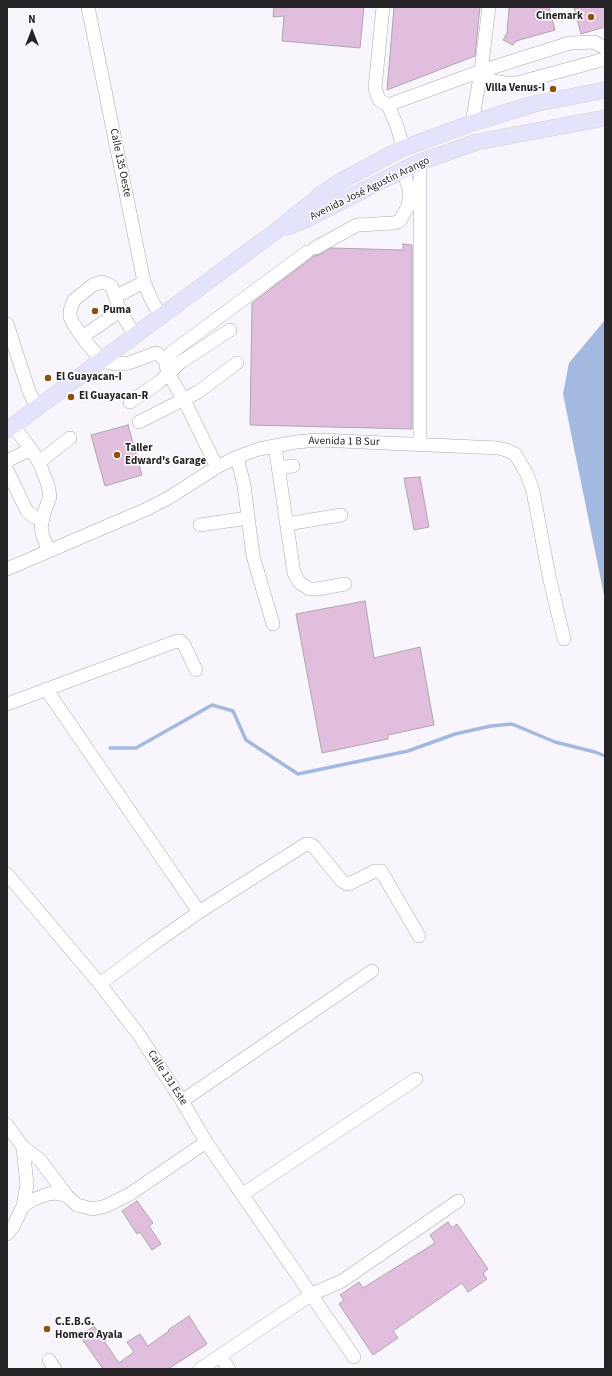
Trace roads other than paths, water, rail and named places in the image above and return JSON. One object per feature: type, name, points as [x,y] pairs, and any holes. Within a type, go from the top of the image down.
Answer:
[{"type":"main road","name":"Avenida José Agustín Arango","points":[[10,428],[160,315],[276,231],[306,205],[341,181],[401,149],[472,123],[534,104],[605,90]]},
{"type":"main road","name":"Avenida José Agustín Arango","points":[[276,231],[307,219],[420,162],[477,142],[605,118]]},
{"type":"main road","points":[[437,156],[458,140],[472,123],[488,133],[511,136]]},
{"type":"street","name":"Calle 135 Oeste","points":[[88,7],[144,282],[160,315]]},
{"type":"street","points":[[383,7],[375,88],[379,100],[388,105],[397,126],[401,140],[401,149]]},
{"type":"street","points":[[472,123],[481,71],[489,7]]},
{"type":"street","points":[[388,105],[481,71],[570,43],[594,42],[605,48]]},
{"type":"street","points":[[481,71],[493,81],[505,84],[605,59]]},
{"type":"street","points":[[420,162],[420,445]]},
{"type":"street","points":[[130,402],[158,383],[167,368],[172,352],[311,250],[357,225],[394,223],[400,221],[408,206],[410,192],[403,170]]},
{"type":"street","points":[[135,335],[120,311],[110,285],[101,282],[93,285],[74,300],[70,311],[70,317],[82,337],[101,360],[117,364],[129,363],[156,353],[160,355],[217,467]]},
{"type":"street","points":[[115,297],[144,282]]},
{"type":"street","points":[[82,337],[120,311]]},
{"type":"street","points":[[7,324],[29,391],[37,408]]},
{"type":"street","points":[[167,368],[182,362],[230,330]]},
{"type":"street","points":[[139,422],[198,392],[237,364]]},
{"type":"street","points":[[10,428],[31,449],[39,462],[48,485],[50,494],[41,528],[48,551]]},
{"type":"street","points":[[39,462],[70,438]]},
{"type":"street","name":"Avenida 1 B Sur","points":[[7,569],[147,509],[170,497],[217,467],[237,457],[259,449],[296,442],[318,440],[498,448],[515,454],[533,491],[549,576],[564,639]]},
{"type":"street","points":[[275,446],[294,573],[299,582],[309,589],[346,584]]},
{"type":"street","points":[[7,461],[31,449]]},
{"type":"street","points":[[237,457],[244,485],[253,556],[273,624]]},
{"type":"street","points":[[278,468],[293,466]]},
{"type":"street","points":[[7,470],[27,511],[42,520]]},
{"type":"street","points":[[286,524],[341,515]]},
{"type":"street","points":[[200,525],[248,518]]},
{"type":"street","points":[[7,704],[178,641],[184,645],[196,670]]},
{"type":"street","points":[[46,689],[199,912]]},
{"type":"street","points":[[100,984],[199,912],[303,846],[309,844],[314,847],[342,881],[347,884],[375,871],[381,871],[419,936]]},
{"type":"street","name":"Calle 131 Este","points":[[7,874],[100,984],[139,1034],[182,1101],[206,1142],[354,1357]]},
{"type":"street","points":[[182,1101],[372,971]]},
{"type":"street","points":[[243,1194],[416,1079]]},
{"type":"street","points":[[7,1125],[23,1147],[40,1160],[67,1196],[77,1205],[93,1209],[106,1206],[130,1194],[206,1142]]},
{"type":"street","points":[[7,1234],[23,1206],[27,1184],[23,1147]]},
{"type":"street","points":[[23,1206],[32,1200],[48,1194],[56,1193],[67,1196]]},
{"type":"street","points":[[200,1369],[312,1294],[342,1281],[458,1201]]},
{"type":"street","points":[[220,1356],[229,1369]]},
{"type":"water","points":[[605,320],[605,600],[563,394],[569,363]]},
{"type":"waterway","points":[[110,748],[136,748],[212,705],[233,711],[246,740],[298,774],[408,751],[455,734],[491,726],[512,724],[555,742],[605,756]]},
{"type":"place","name":"Cinemark","points":[[591,17]]},
{"type":"place","name":"Villa Venus-I","points":[[553,89]]},
{"type":"place","name":"Puma","points":[[95,311]]},
{"type":"place","name":"El Guayacan-I","points":[[48,378]]},
{"type":"place","name":"El Guayacan-R","points":[[71,397]]},
{"type":"place","name":"Taller Edward's Garage","points":[[117,455]]},
{"type":"place","name":"C.E.B.G. Homero Ayala","points":[[47,1329]]}]
